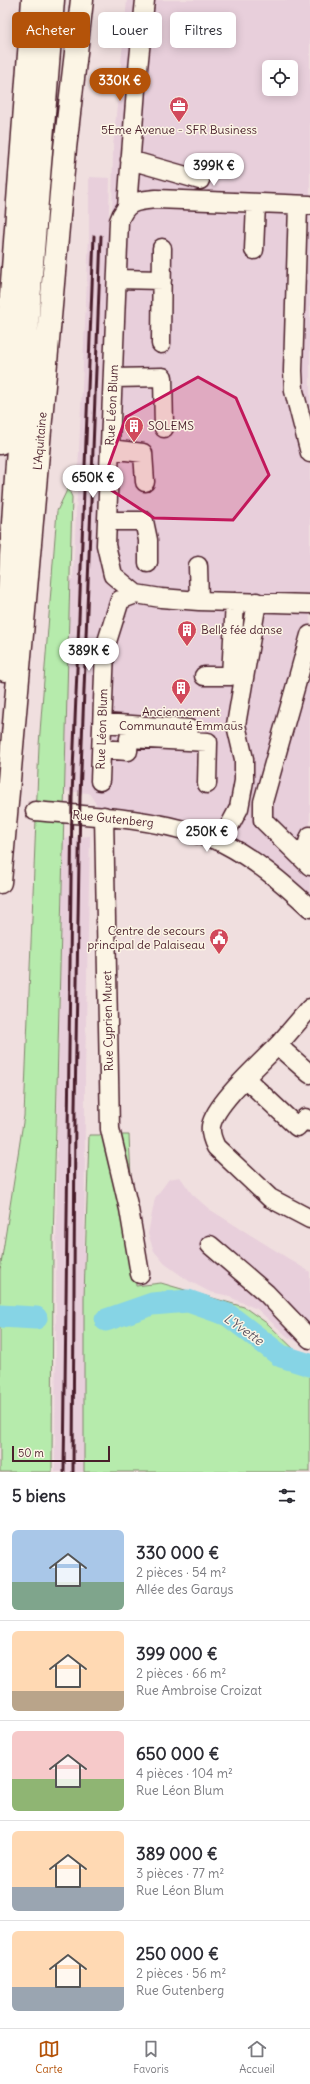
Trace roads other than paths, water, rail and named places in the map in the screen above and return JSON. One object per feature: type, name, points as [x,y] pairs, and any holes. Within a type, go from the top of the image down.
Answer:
[{"type":"highway","points":[[0,443],[33,0]]},
{"type":"highway","points":[[0,773],[16,463],[53,0]]},
{"type":"highway","name":"L'Aquitaine","points":[[0,882],[2,837],[65,148],[82,0]]},
{"type":"street","points":[[127,207],[145,0]]},
{"type":"street","points":[[130,160],[200,180]]},
{"type":"street","points":[[127,207],[133,203],[156,199],[304,205],[293,371],[294,391],[310,453]]},
{"type":"street","points":[[254,250],[256,204]]},
{"type":"street","name":"Rue Léon Blum","points":[[100,780],[105,648],[120,600],[136,594],[113,575],[106,545],[118,279],[119,221],[127,207]]},
{"type":"street","points":[[162,248],[162,344]]},
{"type":"street","points":[[118,279],[162,280]]},
{"type":"street","points":[[114,378],[163,377],[164,428]]},
{"type":"street","points":[[110,450],[143,453],[145,482]]},
{"type":"street","points":[[107,521],[144,521],[148,540],[148,563]]},
{"type":"street","points":[[198,566],[199,600]]},
{"type":"street","points":[[136,594],[161,598],[310,604]]},
{"type":"street","points":[[204,676],[231,676],[235,602]]},
{"type":"street","points":[[221,842],[239,808],[244,781],[244,759],[236,726],[257,602]]},
{"type":"street","points":[[306,862],[263,820],[263,802],[310,635]]},
{"type":"street","points":[[103,723],[189,729]]},
{"type":"street","points":[[102,749],[128,751],[129,738],[208,742],[207,784]]},
{"type":"street","name":"Rue Gutenberg","points":[[35,811],[104,816],[158,823],[221,842],[276,877],[310,908]]},
{"type":"street","name":"Rue Cyprien Muret","points":[[104,816],[110,1129],[129,1209],[140,1274]]},
{"type":"street","points":[[306,862],[310,836]]},
{"type":"street","points":[[310,1008],[246,1079],[216,1115],[211,1126],[212,1140],[216,1147],[270,1198],[310,1219]]},
{"type":"street","points":[[279,1044],[285,1052],[310,1074]]},
{"type":"street","points":[[246,1079],[297,1127],[305,1118],[310,1122]]},
{"type":"street","points":[[210,1245],[266,1293],[307,1337],[310,1338]]},
{"type":"waterway","name":"L'Yvette","points":[[106,1320],[152,1304],[188,1301],[228,1315],[281,1356],[310,1365]]},
{"type":"waterway","name":"L'Yvette","points":[[0,1316],[36,1318]]},
{"type":"tunnel","points":[[0,808],[35,811]]},
{"type":"railway","points":[[64,1472],[72,797],[94,236]]},
{"type":"railway","points":[[73,1472],[75,1108],[80,797],[101,236]]},
{"type":"place","name":"5Eme Avenue - SFR Business","points":[[179,123]]},
{"type":"place","name":"SOLEMS","points":[[134,443]]},
{"type":"place","name":"Belle fée danse","points":[[187,647]]},
{"type":"place","name":"Anciennement Communauté Emmaüs","points":[[181,705]]},
{"type":"place","name":"Centre de secours principal de Palaiseau","points":[[219,955]]}]
